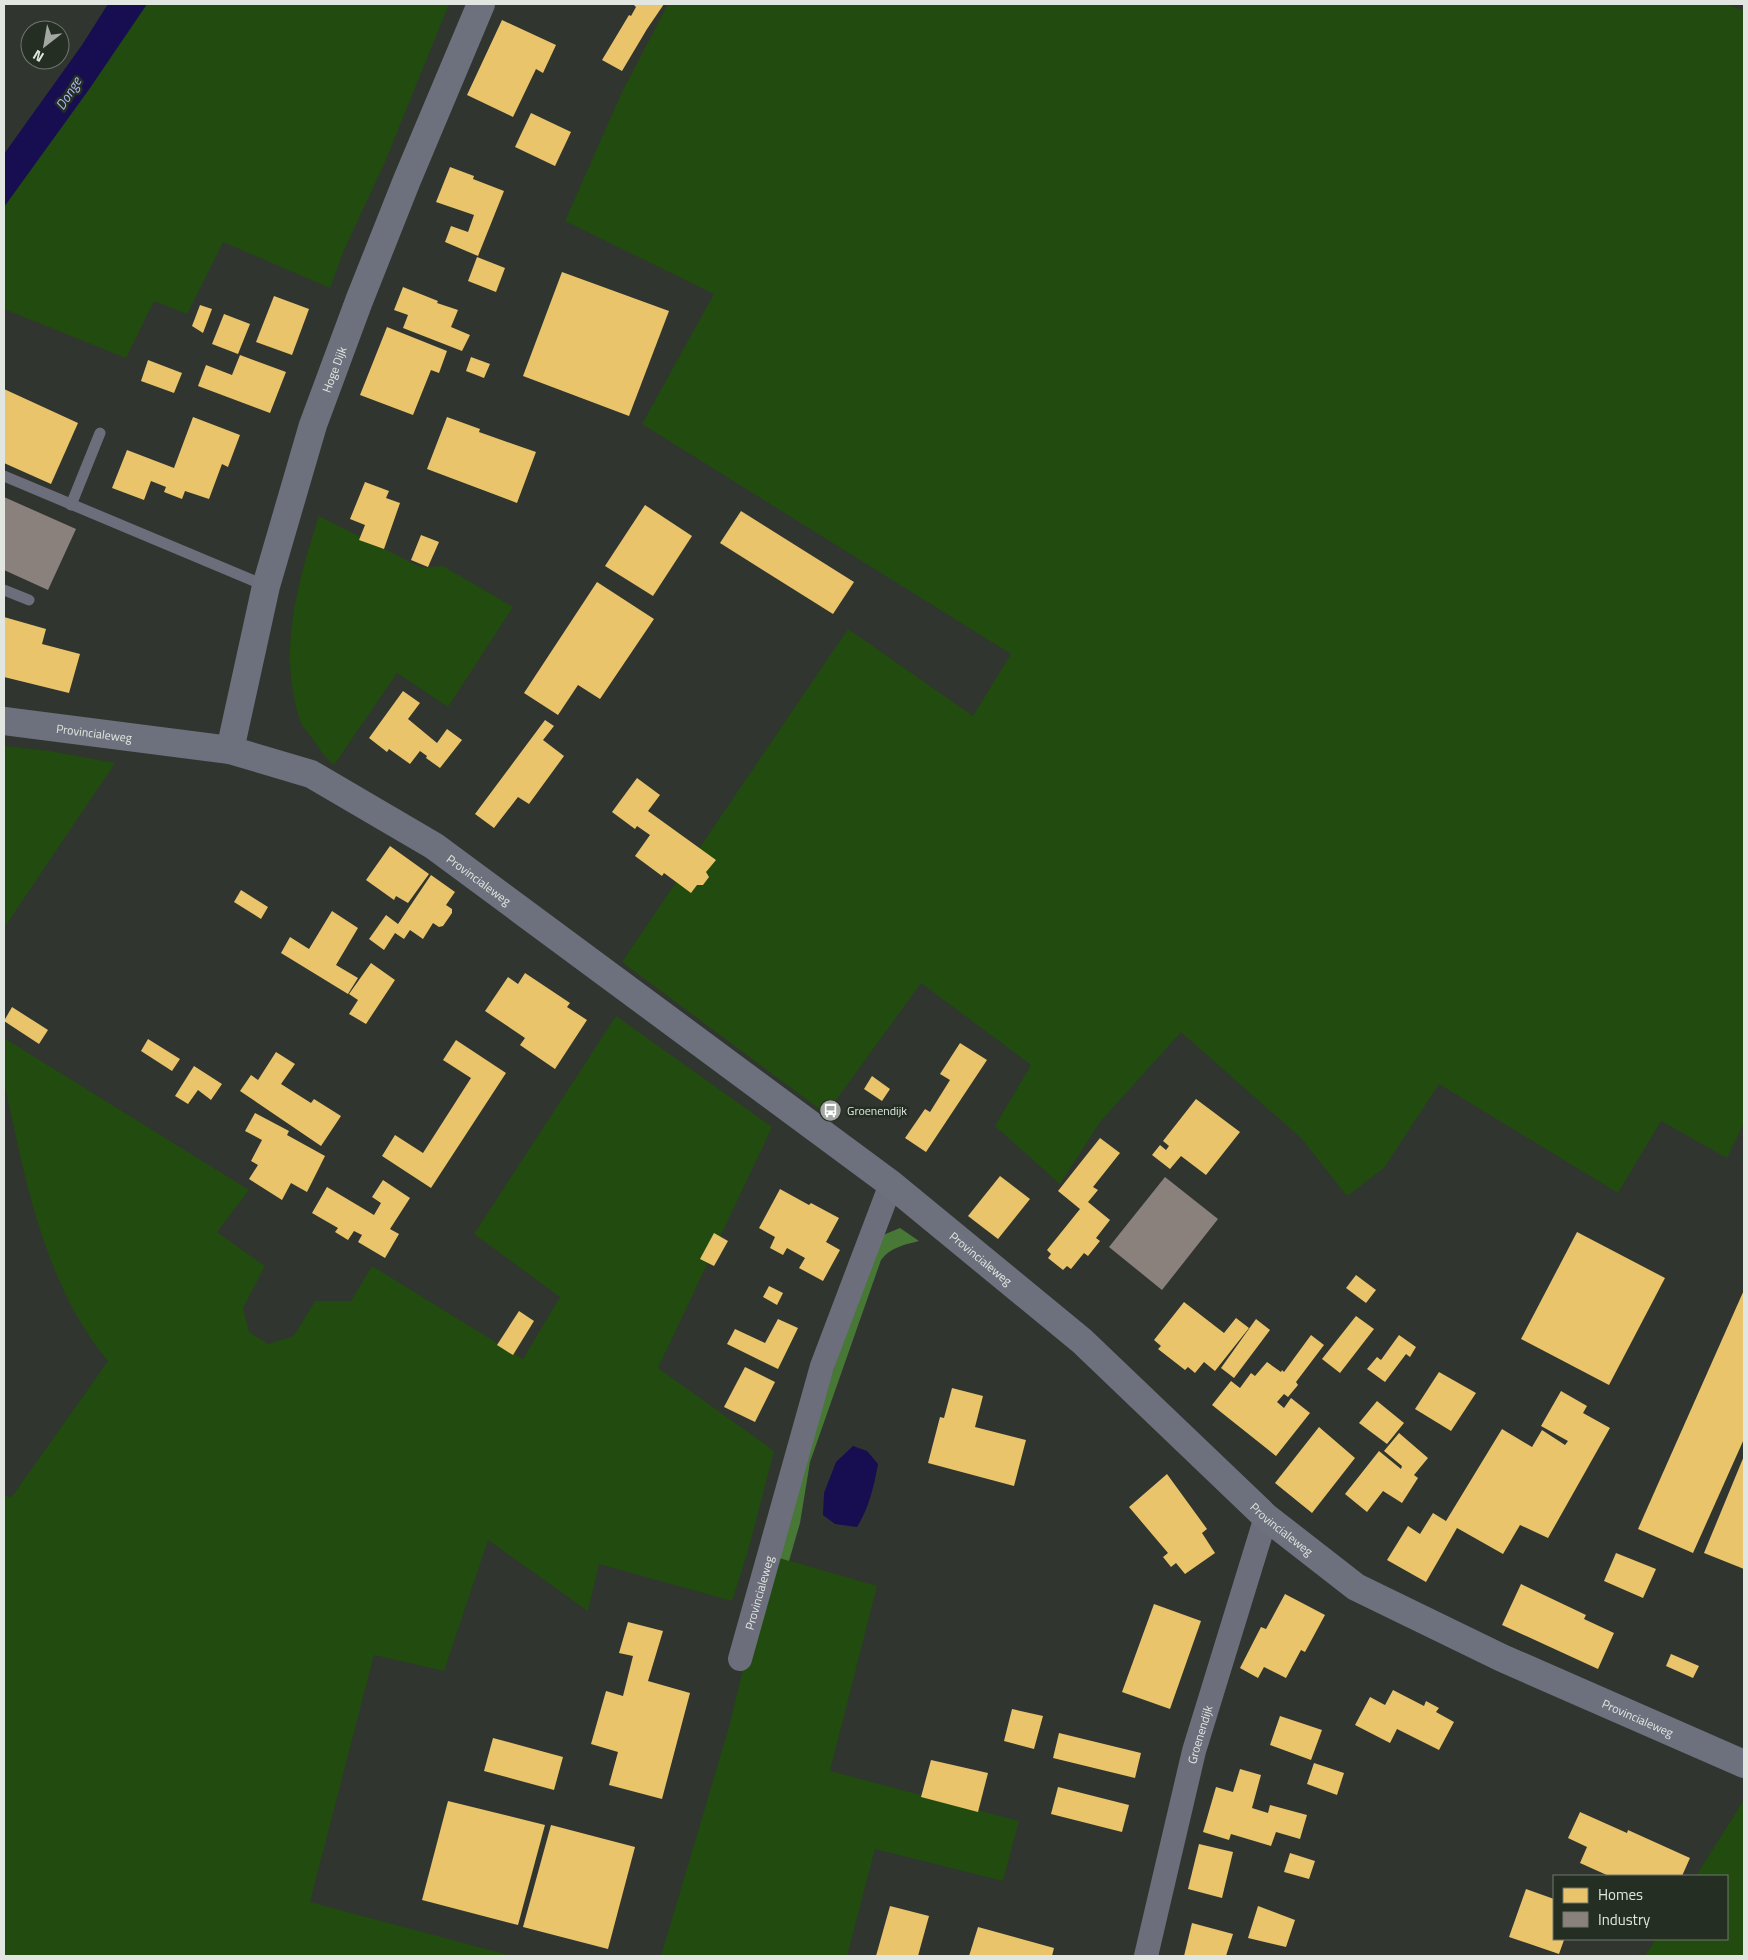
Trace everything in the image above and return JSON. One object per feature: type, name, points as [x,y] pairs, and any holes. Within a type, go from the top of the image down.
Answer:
[{"type":"street","name":"Hoge Dijk","points":[[230,750],[266,586],[313,425],[407,180],[481,4]]},
{"type":"street","name":"Provincialeweg","points":[[4,722],[230,750],[311,774],[434,846],[891,1184],[1082,1341],[1266,1517],[1356,1587],[1502,1658],[1744,1764]]},
{"type":"street","name":"Provincialeweg","points":[[740,1659],[822,1366],[891,1184]]},
{"type":"street","name":"Groenendijk","points":[[1146,1956],[1194,1751],[1266,1517]]},
{"type":"lane","points":[[71,505],[100,434]]},
{"type":"lane","points":[[4,476],[266,586]]},
{"type":"lane","points":[[4,590],[29,600]]},
{"type":"green space","points":[[147,4],[449,4],[385,162],[344,250],[330,288],[223,242],[187,314],[154,301],[126,358],[4,309],[4,207],[90,88]]},
{"type":"green space","points":[[668,4],[1726,4],[1744,11],[1744,1123],[1727,1158],[1661,1121],[1618,1193],[1439,1084],[1384,1168],[1347,1196],[1301,1138],[1181,1032],[1100,1122],[1060,1184],[995,1126],[1031,1065],[921,983],[826,1114],[622,962],[848,629],[973,716],[1011,654],[642,424],[714,294],[565,221],[622,92]]},
{"type":"green space","points":[[319,516],[422,568],[443,566],[513,607],[448,707],[397,673],[334,765],[324,755],[301,723],[293,694],[290,669],[293,617],[304,566]]},
{"type":"green space","points":[[4,746],[50,751],[115,763],[4,928]]},
{"type":"green space","points":[[616,1016],[772,1127],[658,1368],[774,1451],[748,1551],[732,1601],[599,1564],[588,1611],[488,1540],[444,1671],[374,1655],[310,1902],[512,1956],[4,1956],[4,1494],[11,1498],[108,1361],[74,1311],[49,1255],[39,1226],[30,1196],[7,1097],[4,1069],[4,1038],[249,1190],[217,1232],[265,1266],[243,1308],[249,1332],[268,1344],[294,1336],[315,1301],[351,1301],[372,1266],[523,1359],[560,1297],[474,1234]]},
{"type":"green space","points":[[900,1228],[919,1241],[893,1249],[881,1260],[810,1462],[800,1523],[789,1561],[773,1556],[876,1238]]},
{"type":"green space","points":[[773,1556],[877,1586],[830,1771],[1019,1821],[1003,1881],[875,1849],[847,1956],[661,1956],[729,1727],[757,1611]]},
{"type":"green space","points":[[1744,1800],[1744,1956],[1645,1956],[1655,1940],[1728,1940],[1728,1875],[1697,1875]]},
{"type":"water","name":"Donge","points":[[108,4],[147,4],[90,88],[4,207],[4,154],[64,70],[70,70],[70,62]]},
{"type":"water","points":[[853,1446],[867,1451],[878,1464],[871,1497],[857,1527],[835,1524],[823,1515],[824,1493],[836,1462]]},
{"type":"building: Homes","points":[[633,4],[664,4],[622,71],[602,60],[629,15],[631,16],[636,7]]},
{"type":"building: Homes","points":[[502,20],[556,45],[543,73],[536,69],[513,117],[467,95]]},
{"type":"building: Homes","points":[[531,113],[571,132],[555,166],[515,147]]},
{"type":"building: Homes","points":[[450,167],[474,176],[473,179],[504,191],[478,256],[445,242],[451,226],[468,232],[474,215],[436,202]]},
{"type":"building: Homes","points":[[477,257],[505,268],[496,292],[468,281]]},
{"type":"building: Homes","points":[[562,272],[669,311],[629,416],[523,376]]},
{"type":"building: Homes","points":[[403,287],[438,301],[437,303],[458,310],[451,327],[470,335],[462,351],[403,328],[408,315],[394,310]]},
{"type":"building: Homes","points":[[274,296],[309,309],[292,355],[256,342]]},
{"type":"building: Homes","points":[[200,305],[212,309],[203,333],[192,326]]},
{"type":"building: Homes","points":[[224,314],[250,324],[238,354],[212,344]]},
{"type":"building: Homes","points":[[387,327],[447,351],[439,373],[431,370],[413,415],[360,395]]},
{"type":"building: Homes","points":[[240,355],[286,372],[270,413],[198,386],[206,365],[232,375]]},
{"type":"building: Homes","points":[[471,357],[490,364],[484,378],[466,371]]},
{"type":"building: Homes","points":[[148,360],[182,373],[174,393],[141,381]]},
{"type":"building: Homes","points":[[4,389],[78,423],[51,484],[4,463]]},
{"type":"building: Homes","points":[[193,417],[240,435],[228,467],[222,464],[209,499],[185,491],[182,499],[164,492],[166,487],[151,481],[144,500],[112,488],[127,450],[174,468]]},
{"type":"building: Homes","points":[[447,417],[480,429],[479,432],[536,452],[517,503],[427,469]]},
{"type":"building: Homes","points":[[365,482],[389,491],[386,498],[400,503],[384,549],[359,540],[365,525],[350,519]]},
{"type":"building: Homes","points":[[645,505],[692,536],[653,596],[605,566]]},
{"type":"building: Homes","points":[[741,511],[854,582],[833,614],[720,543]]},
{"type":"building: Homes","points":[[421,535],[439,542],[428,567],[411,560]]},
{"type":"building: Homes","points":[[597,582],[654,619],[600,699],[578,685],[558,715],[524,693]]},
{"type":"building: Homes","points":[[4,617],[46,629],[42,644],[80,654],[69,693],[4,677]]},
{"type":"building: Homes","points":[[403,691],[420,703],[408,719],[437,743],[447,729],[462,740],[440,768],[420,751],[410,764],[389,749],[387,752],[369,738]]},
{"type":"building: Homes","points":[[545,720],[554,726],[543,740],[564,756],[529,804],[518,797],[494,828],[475,814]]},
{"type":"building: Homes","points":[[637,778],[660,795],[648,811],[716,860],[706,872],[709,877],[703,885],[697,885],[691,893],[664,873],[662,876],[635,856],[650,835],[637,826],[635,829],[612,812]]},
{"type":"building: Homes","points":[[390,846],[429,874],[408,903],[396,896],[394,900],[366,880]]},
{"type":"building: Homes","points":[[431,875],[455,892],[446,905],[452,909],[452,913],[443,926],[439,927],[433,923],[423,939],[410,930],[404,939],[395,933],[384,950],[369,939],[386,915],[398,924]]},
{"type":"building: Homes","points":[[241,890],[268,907],[261,919],[234,902]]},
{"type":"building: Homes","points":[[332,911],[358,928],[336,965],[358,978],[348,994],[281,953],[290,937],[309,949]]},
{"type":"building: Homes","points":[[371,963],[395,980],[366,1024],[349,1014],[358,1000],[349,994]]},
{"type":"building: Homes","points":[[525,973],[570,1003],[567,1007],[587,1020],[555,1069],[520,1045],[525,1038],[485,1011],[508,977],[518,984]]},
{"type":"building: Homes","points":[[12,1007],[48,1030],[39,1044],[4,1021]]},
{"type":"building: Homes","points":[[148,1039],[180,1059],[172,1071],[141,1051]]},
{"type":"building: Homes","points":[[456,1040],[506,1073],[431,1188],[382,1156],[395,1135],[423,1153],[471,1078],[443,1060]]},
{"type":"building: Homes","points":[[960,1043],[987,1060],[926,1152],[905,1138],[925,1109],[930,1112],[950,1080],[940,1074]]},
{"type":"building: Homes","points":[[276,1052],[295,1064],[281,1084],[311,1103],[314,1099],[341,1116],[321,1146],[240,1091],[251,1075],[258,1080]]},
{"type":"building: Homes","points":[[194,1066],[222,1084],[211,1100],[198,1090],[188,1104],[175,1096]]},
{"type":"building: Homes","points":[[872,1076],[890,1089],[882,1101],[864,1089]]},
{"type":"building: Homes","points":[[1196,1099],[1240,1132],[1206,1175],[1181,1156],[1170,1169],[1152,1155],[1160,1145],[1166,1150],[1169,1146],[1163,1141]]},
{"type":"building: Homes","points":[[255,1113],[289,1131],[287,1135],[325,1156],[307,1192],[291,1183],[282,1200],[249,1179],[258,1165],[251,1161],[262,1140],[245,1131]]},
{"type":"building: Homes","points":[[1100,1138],[1120,1153],[1093,1187],[1098,1190],[1088,1202],[1110,1220],[1096,1238],[1100,1241],[1088,1256],[1084,1253],[1071,1269],[1067,1266],[1063,1270],[1048,1258],[1051,1254],[1047,1250],[1080,1209],[1058,1191]]},
{"type":"building: Homes","points":[[1000,1176],[1030,1199],[998,1239],[968,1216]]},
{"type":"building: Homes","points":[[383,1180],[410,1198],[390,1229],[399,1234],[385,1258],[358,1242],[362,1235],[354,1231],[348,1240],[335,1232],[338,1228],[312,1213],[327,1187],[374,1215],[381,1203],[372,1197]]},
{"type":"building: Homes","points":[[780,1189],[809,1205],[811,1203],[839,1218],[826,1242],[840,1250],[823,1281],[799,1268],[805,1258],[787,1248],[783,1255],[770,1248],[775,1237],[759,1228]]},
{"type":"building: Homes","points":[[1577,1232],[1665,1278],[1609,1385],[1521,1339]]},
{"type":"building: Homes","points":[[714,1233],[728,1241],[714,1266],[700,1259]]},
{"type":"building: Homes","points":[[1356,1275],[1376,1290],[1366,1303],[1346,1288]]},
{"type":"building: Homes","points":[[769,1286],[783,1293],[777,1305],[763,1297]]},
{"type":"building: Homes","points":[[1744,1290],[1744,1439],[1693,1553],[1638,1529]]},
{"type":"building: Homes","points":[[1184,1302],[1224,1333],[1236,1318],[1249,1328],[1215,1371],[1204,1362],[1195,1373],[1188,1367],[1185,1370],[1158,1349],[1161,1346],[1154,1340]]},
{"type":"building: Homes","points":[[519,1311],[534,1321],[513,1355],[497,1345]]},
{"type":"building: Homes","points":[[1356,1316],[1374,1329],[1340,1373],[1322,1359]]},
{"type":"building: Homes","points":[[778,1319],[798,1328],[778,1369],[727,1344],[735,1329],[765,1343]]},
{"type":"building: Homes","points":[[1256,1319],[1270,1330],[1234,1378],[1221,1368]]},
{"type":"building: Homes","points":[[1311,1335],[1324,1345],[1296,1382],[1298,1385],[1288,1397],[1284,1394],[1277,1402],[1284,1408],[1291,1398],[1310,1413],[1276,1456],[1212,1405],[1231,1381],[1240,1388],[1251,1373],[1255,1376],[1267,1362],[1281,1372],[1282,1370],[1284,1372]]},
{"type":"building: Homes","points":[[1399,1335],[1416,1347],[1410,1357],[1406,1354],[1385,1382],[1367,1369],[1377,1357],[1381,1360]]},
{"type":"building: Homes","points":[[745,1367],[775,1382],[755,1422],[724,1407]]},
{"type":"building: Homes","points":[[1439,1372],[1476,1393],[1451,1431],[1415,1409]]},
{"type":"building: Homes","points":[[952,1388],[983,1396],[975,1427],[1026,1440],[1014,1486],[928,1463],[940,1417],[944,1418]]},
{"type":"building: Homes","points":[[1561,1391],[1587,1406],[1583,1413],[1610,1428],[1548,1538],[1520,1525],[1503,1554],[1457,1528],[1426,1582],[1387,1560],[1408,1526],[1420,1534],[1433,1513],[1446,1521],[1502,1429],[1532,1447],[1542,1430],[1565,1445],[1568,1441],[1541,1426]]},
{"type":"building: Homes","points":[[1377,1401],[1404,1423],[1387,1444],[1359,1423]]},
{"type":"building: Homes","points":[[1319,1427],[1355,1458],[1312,1513],[1275,1483]]},
{"type":"building: Homes","points":[[1399,1433],[1428,1458],[1414,1475],[1418,1478],[1402,1503],[1383,1491],[1367,1512],[1345,1494],[1379,1451],[1401,1469],[1402,1466],[1384,1451]]},
{"type":"building: Homes","points":[[1744,1456],[1744,1569],[1704,1553]]},
{"type":"building: Homes","points":[[1167,1474],[1207,1529],[1202,1533],[1215,1553],[1185,1574],[1176,1563],[1171,1567],[1163,1557],[1168,1553],[1129,1507]]},
{"type":"building: Homes","points":[[1616,1553],[1656,1569],[1643,1598],[1604,1581]]},
{"type":"building: Homes","points":[[1521,1584],[1586,1615],[1584,1619],[1614,1633],[1598,1669],[1502,1625]]},
{"type":"building: Homes","points":[[1285,1594],[1325,1615],[1305,1652],[1301,1650],[1286,1678],[1264,1667],[1258,1678],[1240,1668],[1261,1627],[1266,1629]]},
{"type":"building: Homes","points":[[1154,1604],[1201,1621],[1170,1709],[1122,1692]]},
{"type":"building: Homes","points":[[628,1622],[663,1631],[648,1681],[690,1693],[662,1799],[609,1785],[618,1752],[591,1744],[606,1691],[623,1696],[633,1656],[619,1653]]},
{"type":"building: Homes","points":[[1671,1654],[1699,1666],[1693,1678],[1666,1666]]},
{"type":"building: Homes","points":[[1393,1690],[1424,1706],[1426,1701],[1439,1708],[1436,1712],[1454,1722],[1439,1750],[1397,1729],[1390,1743],[1355,1725],[1370,1697],[1385,1705]]},
{"type":"building: Homes","points":[[1012,1709],[1043,1716],[1034,1749],[1004,1741]]},
{"type":"building: Homes","points":[[1280,1716],[1322,1730],[1311,1760],[1270,1745]]},
{"type":"building: Homes","points":[[1059,1733],[1141,1753],[1135,1778],[1053,1758]]},
{"type":"building: Homes","points":[[493,1738],[563,1757],[554,1790],[484,1771]]},
{"type":"building: Homes","points":[[931,1760],[988,1773],[978,1812],[921,1797]]},
{"type":"building: Homes","points":[[1314,1763],[1344,1773],[1337,1795],[1307,1784]]},
{"type":"building: Homes","points":[[1240,1769],[1261,1775],[1252,1808],[1268,1813],[1270,1805],[1307,1815],[1300,1839],[1276,1832],[1271,1846],[1231,1834],[1229,1840],[1203,1832],[1216,1787],[1233,1792]]},
{"type":"building: Homes","points":[[1058,1787],[1129,1805],[1122,1832],[1051,1814]]},
{"type":"building: Homes","points":[[448,1801],[545,1825],[518,1925],[422,1900]]},
{"type":"building: Homes","points":[[1580,1812],[1627,1833],[1628,1830],[1690,1858],[1682,1875],[1607,1875],[1580,1863],[1587,1847],[1568,1838]]},
{"type":"building: Homes","points":[[551,1825],[635,1847],[608,1949],[523,1927]]},
{"type":"building: Homes","points":[[1199,1844],[1233,1852],[1222,1898],[1188,1889]]},
{"type":"building: Homes","points":[[1290,1853],[1315,1861],[1309,1879],[1284,1872]]},
{"type":"building: Homes","points":[[1526,1889],[1553,1899],[1553,1940],[1564,1940],[1559,1954],[1509,1937]]},
{"type":"building: Homes","points":[[890,1906],[929,1916],[918,1956],[876,1956]]},
{"type":"building: Homes","points":[[1258,1906],[1295,1920],[1286,1947],[1248,1938]]},
{"type":"building: Homes","points":[[1192,1923],[1233,1934],[1226,1956],[1184,1956]]},
{"type":"building: Homes","points":[[978,1927],[1054,1948],[1052,1956],[969,1956]]},
{"type":"building: Industry","points":[[4,497],[76,529],[48,590],[4,570]]},
{"type":"building: Industry","points":[[1165,1177],[1218,1219],[1162,1290],[1109,1247]]},
{"type":"place","name":"Groenendijk","points":[[831,1110]]}]
